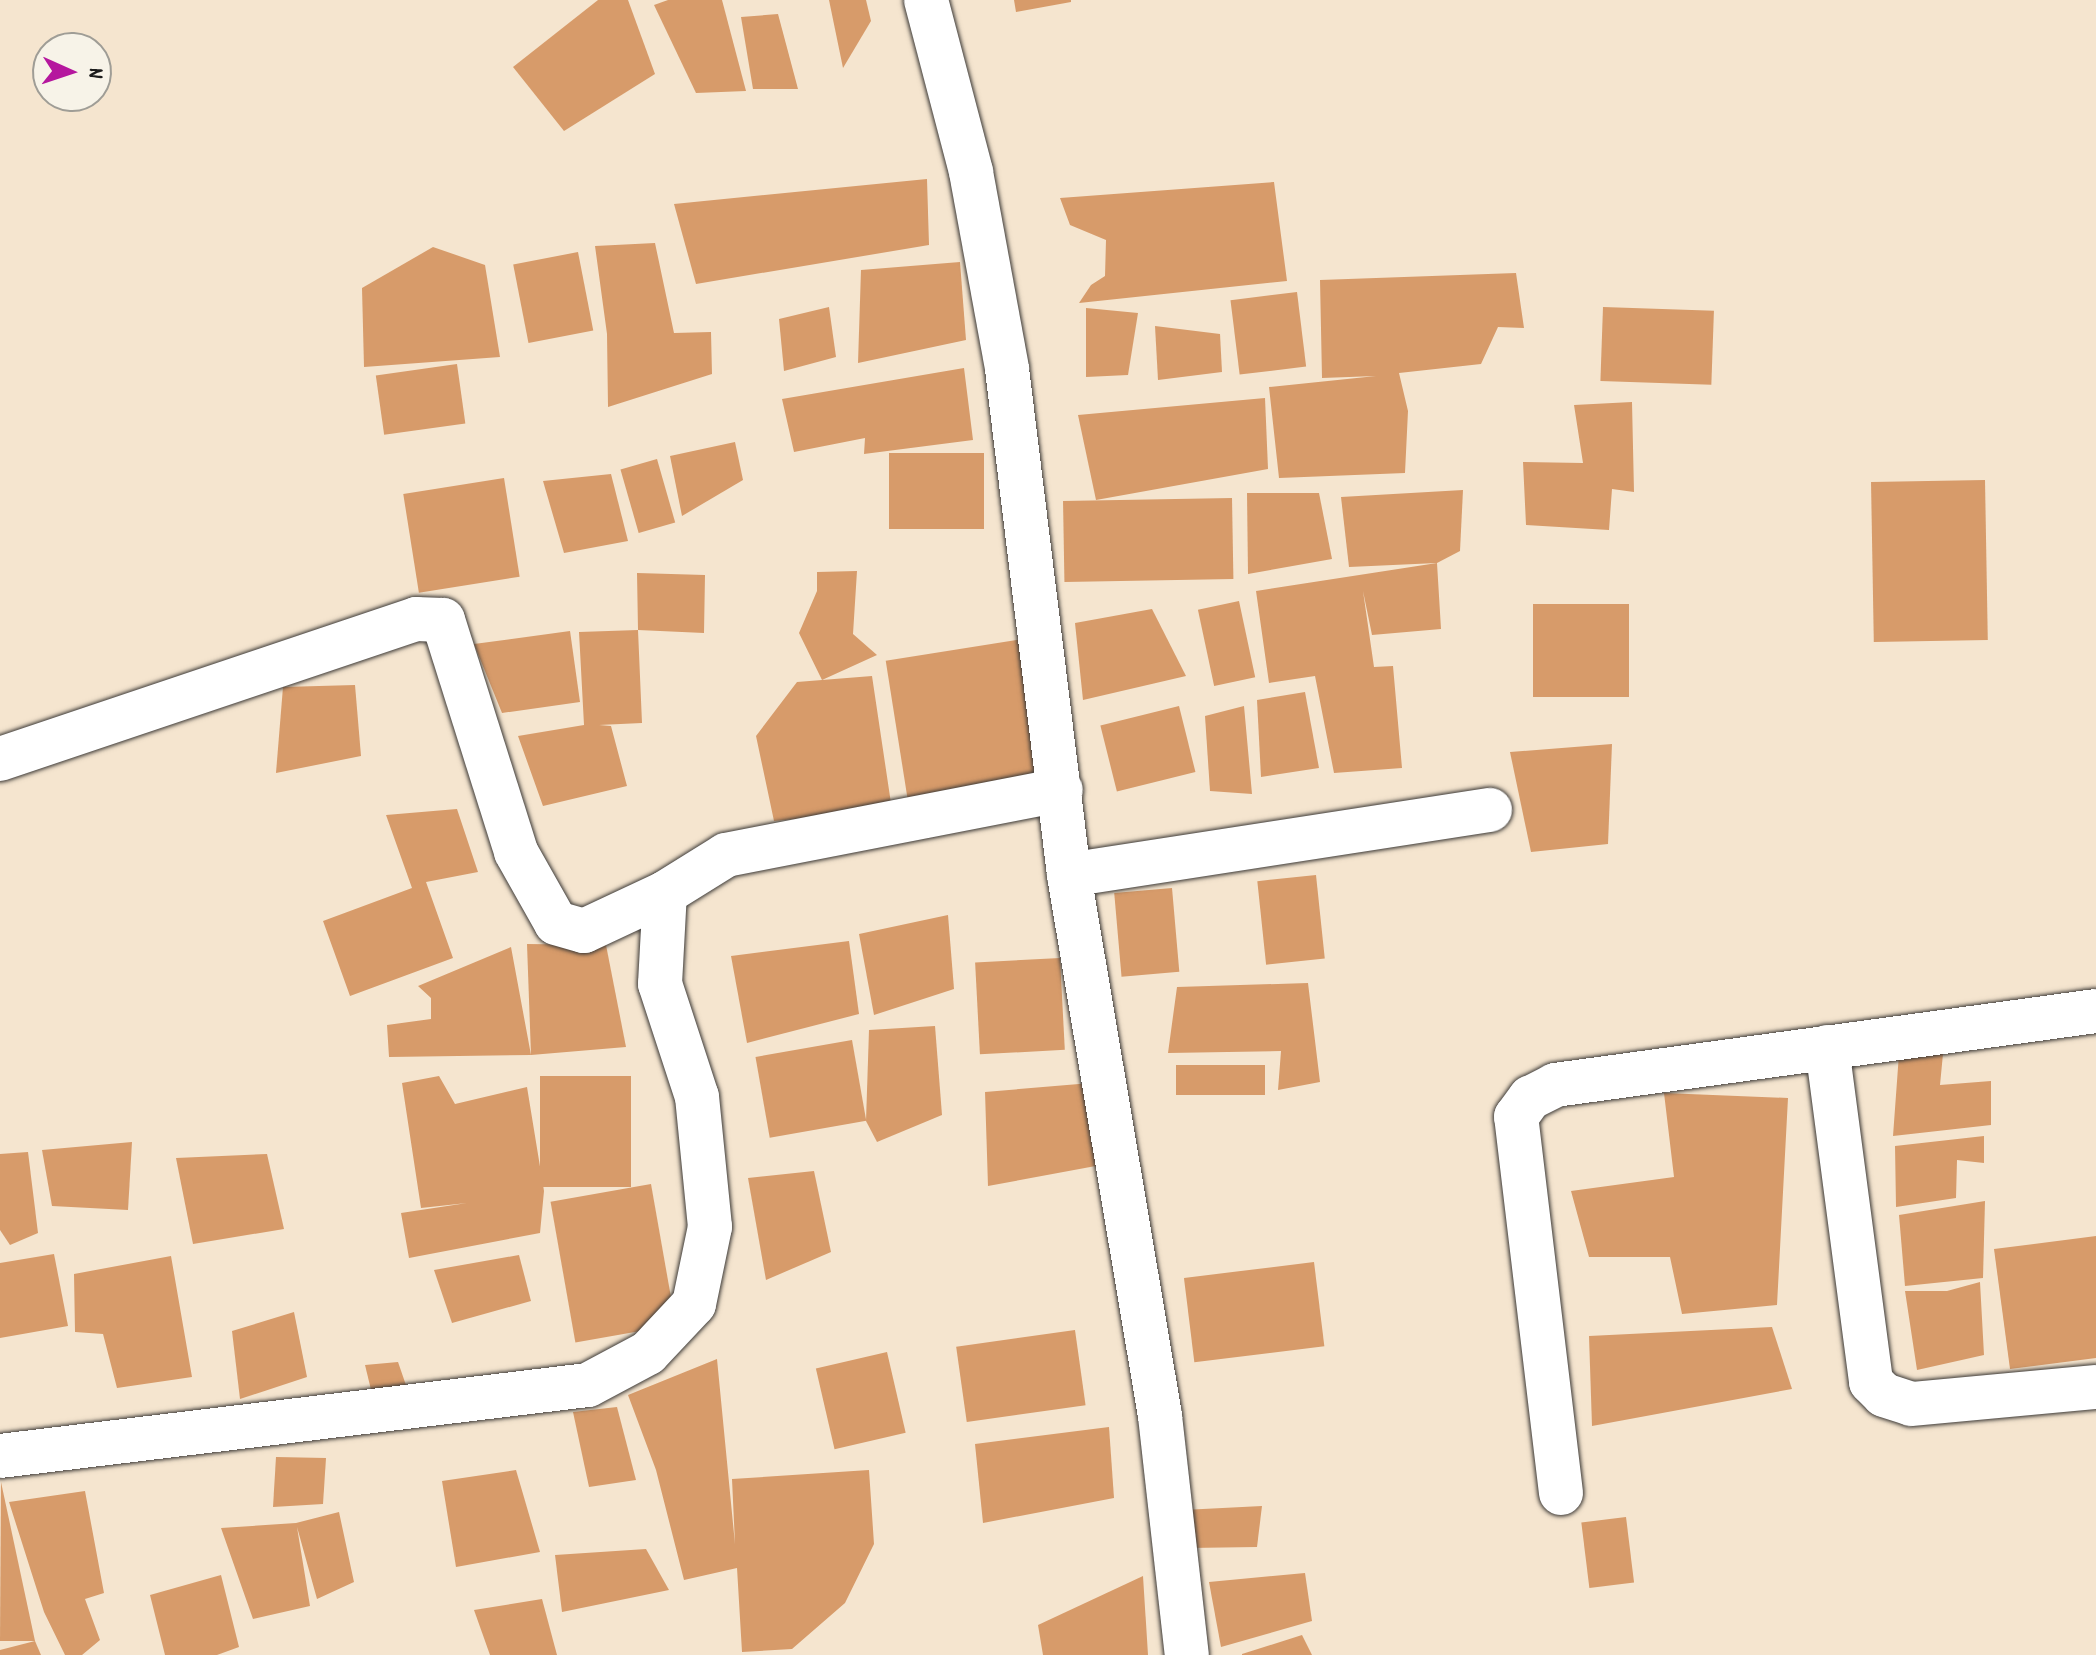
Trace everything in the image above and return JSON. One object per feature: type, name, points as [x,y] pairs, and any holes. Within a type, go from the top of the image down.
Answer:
[{"type":"street","points":[[926,0],[971,172],[1007,369],[1069,875],[1160,1416],[1187,1655]]},
{"type":"street","points":[[0,759],[363,635],[416,619],[443,620],[516,852],[556,923],[584,931],[665,893],[726,855],[1061,790]]},
{"type":"street","points":[[1069,875],[1490,810]]},
{"type":"street","points":[[0,1456],[588,1385],[648,1353],[694,1304],[710,1227],[697,1097],[660,984],[665,893]]},
{"type":"street","points":[[1561,1493],[1516,1117],[1530,1098],[1555,1085],[2096,1011]]},
{"type":"street","points":[[1827,1047],[1871,1382],[1884,1395],[1911,1404],[2096,1387]]},
{"type":"building","points":[[598,0],[628,0],[655,74],[564,131],[513,67]]},
{"type":"building","points":[[668,0],[722,0],[746,91],[696,93],[654,5]]},
{"type":"building","points":[[829,0],[866,0],[871,21],[843,68]]},
{"type":"building","points":[[1014,0],[1071,0],[1071,2],[1016,12]]},
{"type":"building","points":[[778,14],[798,89],[753,89],[741,17]]},
{"type":"building","points":[[927,179],[929,245],[696,284],[674,204]]},
{"type":"building","points":[[1274,182],[1287,281],[1079,303],[1091,285],[1105,276],[1106,240],[1070,225],[1060,198]]},
{"type":"building","points":[[655,243],[674,333],[711,332],[712,374],[608,407],[607,334],[595,246]]},
{"type":"building","points":[[433,247],[485,265],[500,357],[364,367],[362,288]]},
{"type":"building","points":[[578,252],[593,331],[528,343],[513,265]]},
{"type":"building","points":[[960,262],[966,340],[858,363],[861,270]]},
{"type":"building","points":[[1516,273],[1524,328],[1498,327],[1481,364],[1399,373],[1408,411],[1405,473],[1279,478],[1269,387],[1376,376],[1322,378],[1320,280]]},
{"type":"building","points":[[1297,292],[1306,366],[1240,375],[1230,300]]},
{"type":"building","points":[[829,307],[836,357],[784,371],[779,319]]},
{"type":"building","points":[[1603,307],[1714,311],[1711,385],[1600,381]]},
{"type":"building","points":[[1086,308],[1138,313],[1128,375],[1086,377]]},
{"type":"building","points":[[1155,326],[1220,334],[1222,372],[1158,380]]},
{"type":"building","points":[[457,364],[465,423],[384,435],[376,375]]},
{"type":"building","points":[[964,368],[973,440],[864,454],[865,438],[794,452],[782,399]]},
{"type":"building","points":[[1265,398],[1268,469],[1096,500],[1078,415]]},
{"type":"building","points":[[1632,402],[1634,492],[1612,489],[1609,530],[1526,525],[1523,462],[1583,463],[1574,405]]},
{"type":"building","points":[[735,442],[743,480],[682,516],[670,456]]},
{"type":"building","points":[[889,453],[984,453],[984,529],[889,529]]},
{"type":"building","points":[[657,459],[675,522],[639,533],[620,469]]},
{"type":"building","points":[[611,474],[628,541],[564,553],[543,481]]},
{"type":"building","points":[[504,478],[520,577],[419,593],[403,494]]},
{"type":"building","points":[[1985,480],[1988,640],[1874,642],[1871,482]]},
{"type":"building","points":[[1463,490],[1460,551],[1437,563],[1349,567],[1341,497]]},
{"type":"building","points":[[1247,493],[1319,493],[1332,559],[1248,574]]},
{"type":"building","points":[[1232,498],[1233,579],[1064,582],[1063,501]]},
{"type":"building","points":[[1437,563],[1441,629],[1372,635],[1363,591],[1374,667],[1393,666],[1402,768],[1334,773],[1315,676],[1269,683],[1256,591]]},
{"type":"building","points":[[857,571],[853,634],[877,655],[822,680],[799,633],[817,591],[817,572]]},
{"type":"building","points":[[637,573],[705,575],[704,633],[638,630]]},
{"type":"building","points":[[1239,601],[1255,677],[1214,686],[1198,610]]},
{"type":"building","points":[[1533,604],[1629,604],[1629,697],[1533,697]]},
{"type":"building","points":[[1152,609],[1186,676],[1083,700],[1075,623]]},
{"type":"building","points":[[638,630],[642,723],[599,725],[611,726],[627,786],[543,806],[518,736],[584,725],[579,632]]},
{"type":"building","points":[[570,631],[580,702],[502,713],[474,644]]},
{"type":"building","points":[[1023,639],[1047,792],[910,814],[886,661]]},
{"type":"building","points":[[872,676],[892,810],[774,821],[756,736],[797,682]]},
{"type":"building","points":[[355,685],[361,756],[276,773],[283,687]]},
{"type":"building","points":[[1305,692],[1319,768],[1261,777],[1257,700]]},
{"type":"building","points":[[1179,706],[1195,772],[1117,792],[1100,726]]},
{"type":"building","points":[[1244,706],[1252,794],[1210,791],[1205,716]]},
{"type":"building","points":[[1612,744],[1608,844],[1531,852],[1510,752]]},
{"type":"building","points":[[457,809],[478,872],[426,882],[453,958],[350,996],[323,921],[412,888],[386,815]]},
{"type":"building","points":[[1316,875],[1325,959],[1266,965],[1257,881]]},
{"type":"building","points":[[1172,888],[1179,972],[1122,977],[1114,893]]},
{"type":"building","points":[[948,915],[954,989],[874,1015],[859,934]]},
{"type":"building","points":[[849,941],[859,1014],[747,1043],[731,956]]},
{"type":"building","points":[[527,944],[606,945],[626,1047],[531,1055]]},
{"type":"building","points":[[511,947],[531,1055],[389,1057],[387,1025],[431,1019],[431,998],[418,986]]},
{"type":"building","points":[[1060,958],[1065,1050],[980,1054],[975,962]]},
{"type":"building","points":[[1308,983],[1320,1082],[1278,1090],[1281,1051],[1168,1053],[1177,987]]},
{"type":"building","points":[[935,1026],[942,1115],[877,1142],[866,1121],[869,1030]]},
{"type":"building","points":[[1945,1033],[1940,1085],[1991,1081],[1991,1125],[1893,1136],[1900,1040]]},
{"type":"building","points":[[852,1040],[866,1121],[770,1138],[755,1057]]},
{"type":"building","points":[[1176,1065],[1265,1065],[1265,1095],[1176,1095]]},
{"type":"building","points":[[439,1076],[455,1104],[527,1087],[544,1191],[540,1233],[409,1258],[401,1213],[467,1203],[421,1208],[402,1083]]},
{"type":"building","points":[[540,1076],[631,1076],[631,1187],[540,1187]]},
{"type":"building","points":[[1091,1083],[1101,1165],[988,1186],[985,1092]]},
{"type":"building","points":[[1664,1093],[1788,1098],[1777,1305],[1682,1314],[1670,1257],[1589,1257],[1571,1191],[1674,1177]]},
{"type":"building","points":[[1984,1136],[1984,1163],[1957,1160],[1956,1198],[1896,1207],[1895,1146]]},
{"type":"building","points":[[132,1142],[128,1210],[52,1206],[42,1150]]},
{"type":"building","points":[[28,1152],[38,1233],[10,1245],[0,1230],[0,1154]]},
{"type":"building","points":[[267,1154],[284,1229],[193,1244],[176,1158]]},
{"type":"building","points":[[814,1171],[831,1252],[766,1280],[748,1178]]},
{"type":"building","points":[[651,1184],[676,1325],[575,1343],[551,1202]]},
{"type":"building","points":[[1985,1201],[1983,1278],[1905,1286],[1899,1215]]},
{"type":"building","points":[[2096,1236],[2096,1358],[2010,1369],[1994,1249]]},
{"type":"building","points":[[54,1254],[68,1326],[0,1338],[0,1263]]},
{"type":"building","points":[[519,1255],[531,1301],[452,1323],[434,1270]]},
{"type":"building","points":[[171,1256],[192,1377],[117,1388],[103,1334],[75,1332],[74,1274]]},
{"type":"building","points":[[1314,1262],[1324,1346],[1194,1362],[1184,1278]]},
{"type":"building","points":[[1980,1282],[1984,1355],[1917,1370],[1905,1291],[1947,1291]]},
{"type":"building","points":[[294,1312],[307,1377],[240,1399],[232,1331]]},
{"type":"building","points":[[1772,1327],[1792,1389],[1592,1426],[1589,1336]]},
{"type":"building","points":[[1075,1330],[1086,1405],[967,1422],[956,1347]]},
{"type":"building","points":[[887,1352],[906,1433],[835,1449],[816,1368]]},
{"type":"building","points":[[717,1359],[735,1544],[732,1479],[869,1470],[874,1544],[845,1603],[792,1649],[742,1652],[737,1568],[684,1580],[656,1470],[628,1395]]},
{"type":"building","points":[[398,1362],[408,1391],[373,1398],[365,1365]]},
{"type":"building","points":[[617,1407],[636,1480],[589,1487],[573,1412]]},
{"type":"building","points":[[1109,1427],[1114,1498],[983,1523],[975,1444]]},
{"type":"building","points":[[276,1457],[326,1458],[323,1504],[273,1507]]},
{"type":"building","points":[[516,1470],[540,1552],[456,1567],[442,1481]]},
{"type":"building","points":[[1,1482],[35,1641],[0,1641]]},
{"type":"building","points":[[85,1491],[104,1593],[85,1599],[100,1640],[82,1655],[65,1655],[44,1612],[9,1502]]},
{"type":"building","points":[[1262,1506],[1257,1547],[1189,1548],[1183,1510]]},
{"type":"building","points":[[339,1512],[354,1582],[317,1599],[297,1527],[310,1606],[253,1619],[221,1528],[296,1523]]},
{"type":"building","points":[[1626,1517],[1634,1583],[1589,1588],[1581,1522]]},
{"type":"building","points":[[646,1549],[669,1590],[562,1612],[555,1555]]},
{"type":"building","points":[[1305,1573],[1312,1621],[1221,1647],[1209,1582]]},
{"type":"building","points":[[221,1575],[239,1647],[217,1655],[165,1655],[150,1595]]},
{"type":"building","points":[[1143,1576],[1148,1655],[1043,1655],[1038,1625]]},
{"type":"building","points":[[542,1599],[557,1655],[490,1655],[474,1610]]},
{"type":"building","points":[[1302,1635],[1312,1655],[1242,1655],[1242,1654]]},
{"type":"building","points":[[35,1641],[41,1655],[0,1655],[0,1650]]}]
